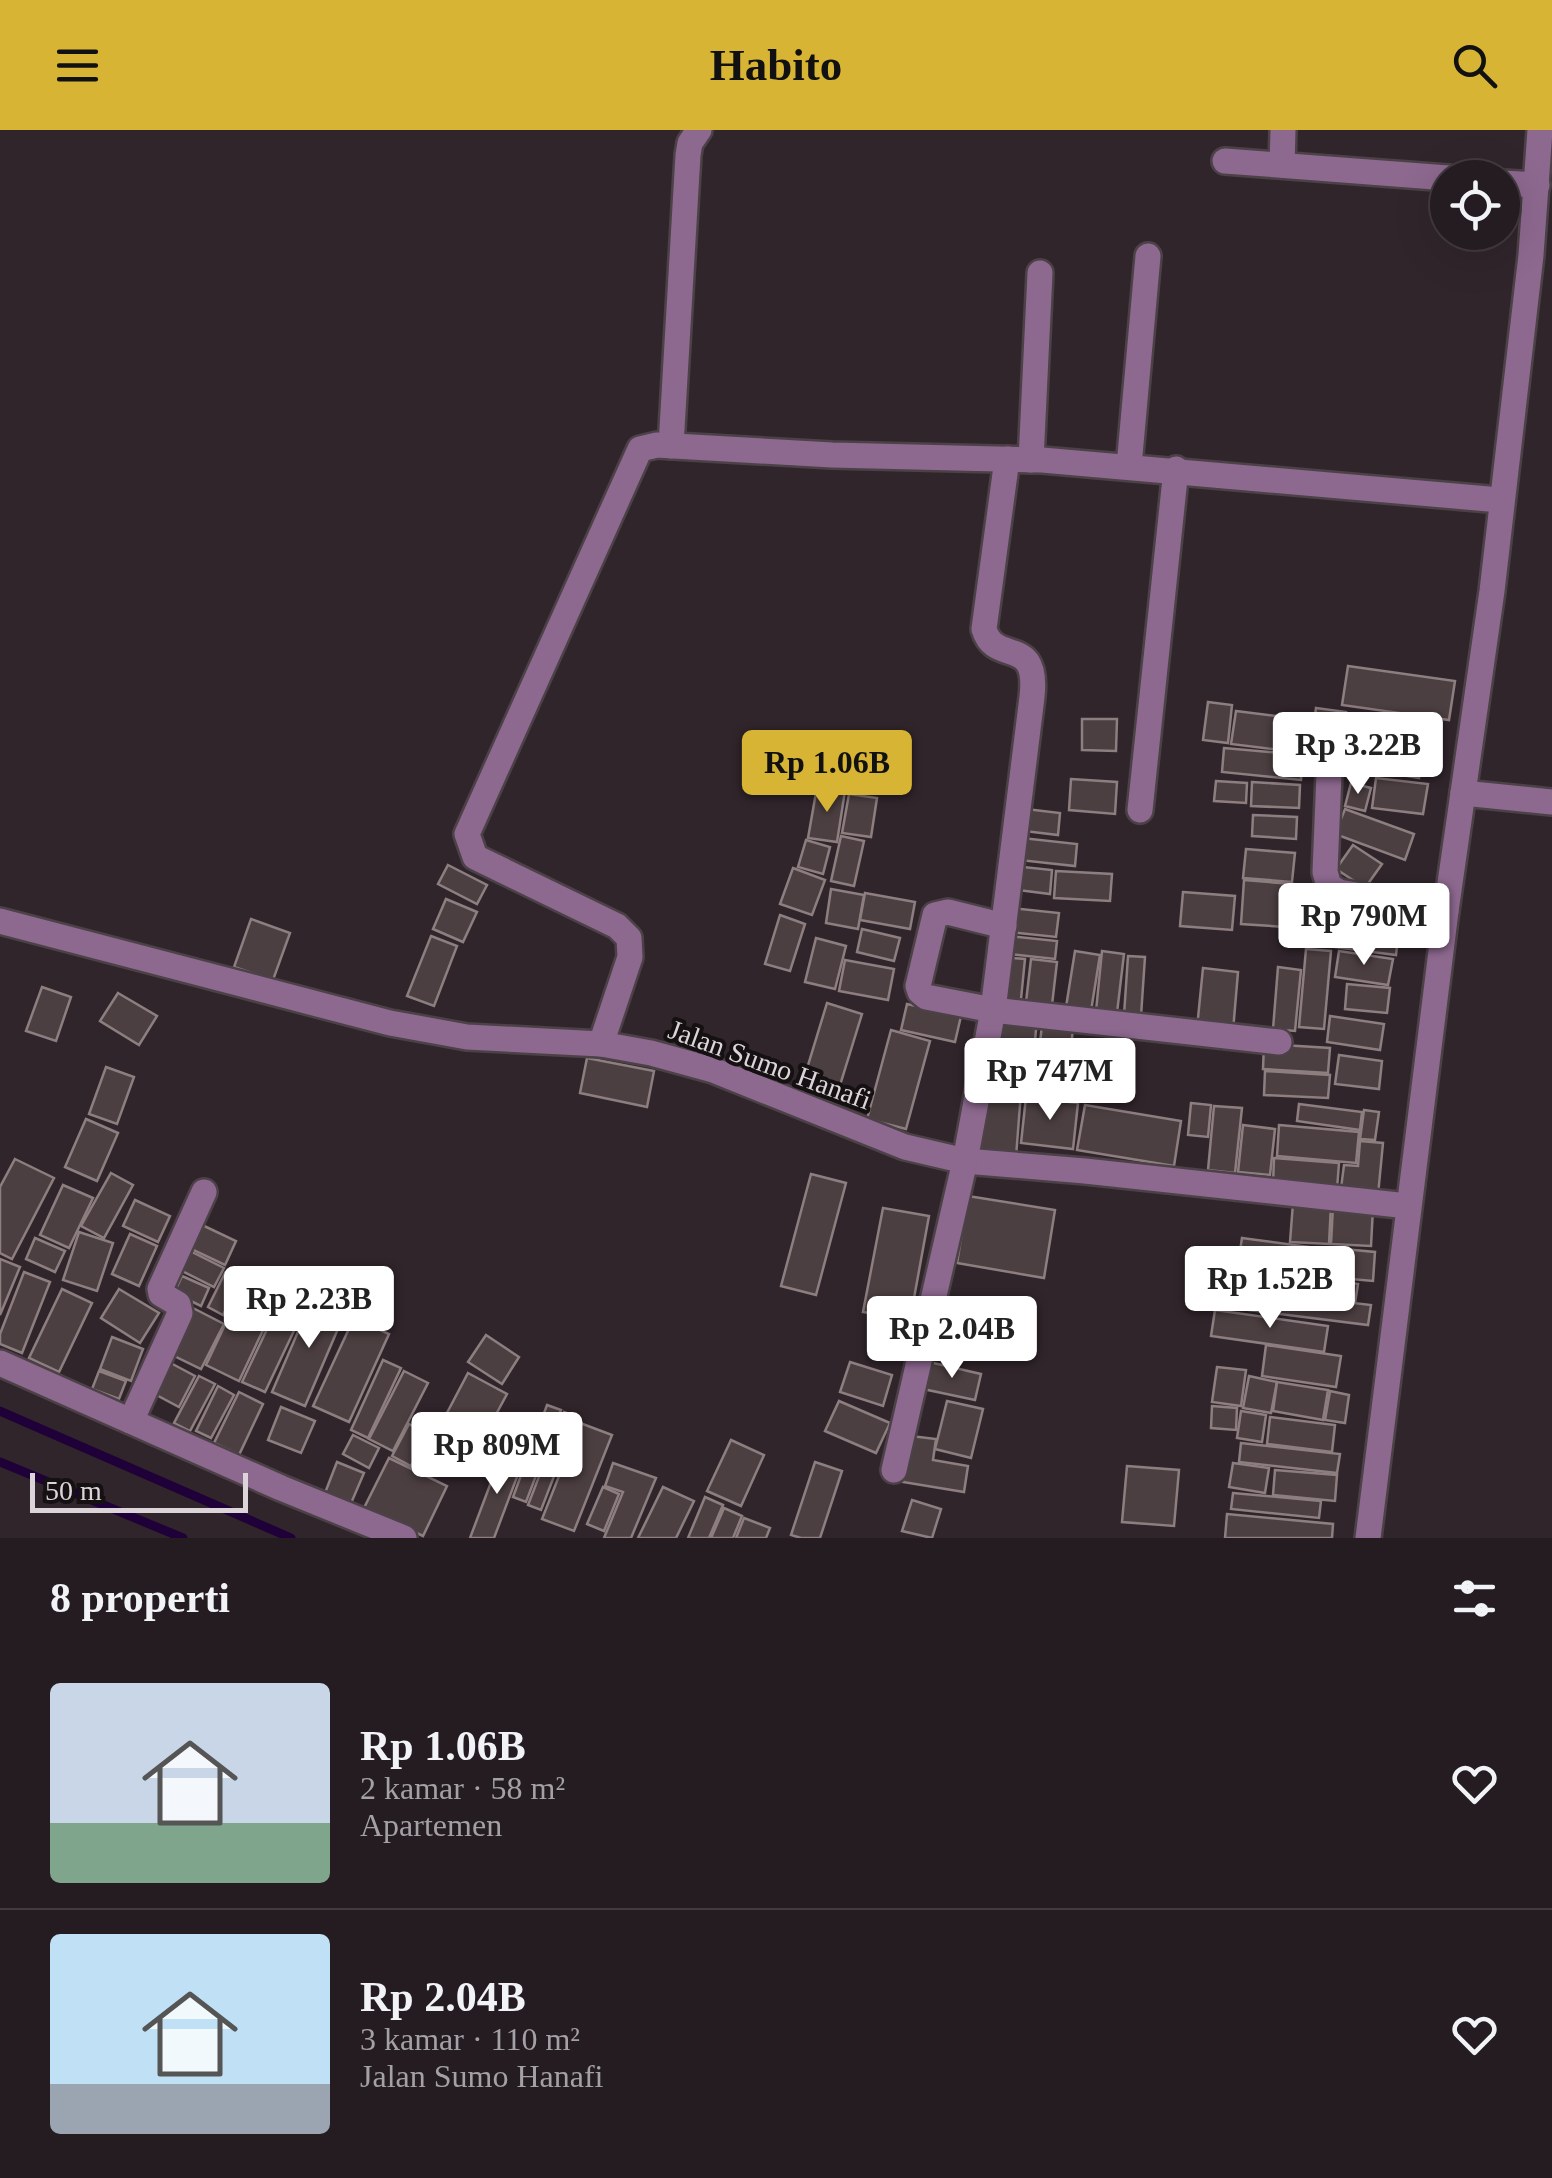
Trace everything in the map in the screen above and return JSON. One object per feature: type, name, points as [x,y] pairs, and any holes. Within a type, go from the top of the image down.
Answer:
[{"type":"street","points":[[671,446],[688,155],[690,143],[699,130]]},
{"type":"street","points":[[1282,165],[1283,130]]},
{"type":"street","points":[[1368,1538],[1446,910],[1492,591],[1500,500],[1541,248],[1537,185],[1540,130]]},
{"type":"street","points":[[1226,161],[1430,177]]},
{"type":"street","points":[[1520,184],[1537,185]]},
{"type":"street","points":[[1129,466],[1148,256]]},
{"type":"street","points":[[894,1470],[965,1162],[1004,926],[1034,680],[1030,662],[990,641],[984,629],[1019,460],[1040,274]]},
{"type":"street","points":[[601,1044],[630,957],[629,938],[618,926],[482,861],[471,852],[467,834],[634,456],[649,445],[1129,466],[1500,500]]},
{"type":"street","points":[[1140,810],[1176,470]]},
{"type":"street","points":[[1329,774],[1329,886],[1339,892],[1446,910]]},
{"type":"street","points":[[1463,793],[1552,802]]},
{"type":"street","points":[[1004,926],[948,912],[935,915],[918,986],[926,997],[993,1010],[1279,1042]]},
{"type":"street","name":"Jalan Sumo Hanafi","points":[[0,921],[390,1023],[468,1037],[601,1044],[650,1053],[712,1070],[905,1146],[965,1162],[1085,1170],[1408,1206]]},
{"type":"street","points":[[132,1422],[180,1313],[178,1304],[161,1294],[160,1288],[204,1192]]},
{"type":"street","points":[[0,1363],[404,1538]]},
{"type":"building","points":[[1348,666],[1455,681],[1449,720],[1342,705]]},
{"type":"building","points":[[1208,702],[1232,705],[1228,743],[1203,740]]},
{"type":"building","points":[[1316,708],[1346,712],[1338,770],[1308,766]]},
{"type":"building","points":[[1236,711],[1301,719],[1298,752],[1231,744]]},
{"type":"building","points":[[1082,719],[1117,719],[1116,751],[1082,750]]},
{"type":"building","points":[[1355,741],[1367,743],[1360,780],[1348,777]]},
{"type":"building","points":[[1372,744],[1423,753],[1419,778],[1367,769]]},
{"type":"building","points":[[1224,748],[1303,755],[1301,780],[1222,772]]},
{"type":"building","points":[[1376,778],[1428,784],[1423,814],[1372,808]]},
{"type":"building","points":[[1071,779],[1117,782],[1115,814],[1069,810]]},
{"type":"building","points":[[1216,781],[1247,783],[1246,803],[1214,801]]},
{"type":"building","points":[[1252,782],[1300,785],[1299,808],[1251,806]]},
{"type":"building","points":[[1351,783],[1371,788],[1365,811],[1345,806]]},
{"type":"building","points":[[817,787],[845,791],[837,842],[808,838]]},
{"type":"building","points":[[849,794],[877,798],[871,837],[842,833]]},
{"type":"building","points":[[1026,809],[1060,813],[1058,835],[1024,831]]},
{"type":"building","points":[[1345,809],[1414,834],[1405,860],[1335,834]]},
{"type":"building","points":[[1253,815],[1297,817],[1296,839],[1252,836]]},
{"type":"building","points":[[841,836],[864,841],[854,886],[831,881]]},
{"type":"building","points":[[1022,838],[1077,844],[1075,866],[1019,860]]},
{"type":"building","points":[[806,840],[830,847],[823,874],[798,867]]},
{"type":"building","points":[[1353,845],[1382,864],[1365,888],[1336,869]]},
{"type":"building","points":[[1246,849],[1295,853],[1292,882],[1243,878]]},
{"type":"building","points":[[448,865],[487,885],[477,904],[438,884]]},
{"type":"building","points":[[1013,866],[1052,870],[1050,894],[1011,889]]},
{"type":"building","points":[[793,868],[825,880],[812,915],[780,904]]},
{"type":"building","points":[[1056,871],[1112,874],[1110,901],[1054,898]]},
{"type":"building","points":[[1244,880],[1304,885],[1300,928],[1241,924]]},
{"type":"building","points":[[831,889],[864,895],[858,929],[826,923]]},
{"type":"building","points":[[1183,892],[1235,896],[1232,930],[1180,926]]},
{"type":"building","points":[[865,893],[915,902],[910,929],[860,920]]},
{"type":"building","points":[[446,899],[477,912],[463,942],[433,929]]},
{"type":"building","points":[[1012,908],[1059,913],[1056,937],[1009,932]]},
{"type":"building","points":[[780,915],[805,924],[790,971],[765,964]]},
{"type":"building","points":[[251,919],[290,933],[273,980],[234,967]]},
{"type":"building","points":[[1337,920],[1399,929],[1396,955],[1334,947]]},
{"type":"building","points":[[862,929],[900,938],[894,961],[857,952]]},
{"type":"building","points":[[431,936],[457,946],[434,1006],[407,996]]},
{"type":"building","points":[[1010,936],[1057,941],[1055,959],[1008,954]]},
{"type":"building","points":[[816,938],[846,946],[835,989],[805,982]]},
{"type":"building","points":[[1306,949],[1331,951],[1324,1029],[1299,1027]]},
{"type":"building","points":[[1075,951],[1100,955],[1091,1011],[1066,1007]]},
{"type":"building","points":[[1102,951],[1124,954],[1117,1013],[1096,1011]]},
{"type":"building","points":[[1339,951],[1393,959],[1388,985],[1335,977]]},
{"type":"building","points":[[1128,956],[1145,957],[1141,1016],[1124,1015]]},
{"type":"building","points":[[1002,957],[1025,959],[1020,1009],[997,1007]]},
{"type":"building","points":[[1031,959],[1057,962],[1052,1005],[1026,1002]]},
{"type":"building","points":[[845,960],[894,969],[888,1000],[839,991]]},
{"type":"building","points":[[1278,967],[1301,970],[1295,1031],[1273,1029]]},
{"type":"building","points":[[1203,968],[1238,972],[1233,1031],[1197,1028]]},
{"type":"building","points":[[1347,984],[1390,988],[1387,1013],[1345,1009]]},
{"type":"building","points":[[42,987],[71,997],[56,1041],[26,1031]]},
{"type":"building","points":[[118,993],[157,1016],[139,1045],[100,1021]]},
{"type":"building","points":[[827,1003],[862,1014],[837,1095],[802,1085]]},
{"type":"building","points":[[907,1004],[961,1016],[955,1042],[901,1030]]},
{"type":"building","points":[[996,1016],[1037,1019],[1034,1052],[994,1049]]},
{"type":"building","points":[[1330,1016],[1384,1024],[1380,1050],[1327,1042]]},
{"type":"building","points":[[1042,1025],[1073,1029],[1066,1090],[1035,1087]]},
{"type":"building","points":[[891,1030],[930,1041],[906,1129],[867,1119]]},
{"type":"building","points":[[1264,1044],[1330,1048],[1328,1073],[1263,1069]]},
{"type":"building","points":[[989,1051],[1027,1054],[1025,1090],[987,1087]]},
{"type":"building","points":[[1339,1055],[1382,1061],[1379,1089],[1335,1084]]},
{"type":"building","points":[[587,1058],[654,1071],[647,1107],[580,1093]]},
{"type":"building","points":[[106,1067],[134,1077],[117,1124],[89,1114]]},
{"type":"building","points":[[1265,1071],[1330,1075],[1328,1098],[1264,1095]]},
{"type":"building","points":[[985,1090],[1021,1092],[1016,1157],[981,1155]]},
{"type":"building","points":[[1026,1097],[1078,1103],[1073,1149],[1021,1143]]},
{"type":"building","points":[[1191,1103],[1211,1105],[1208,1137],[1188,1135]]},
{"type":"building","points":[[1299,1104],[1362,1112],[1360,1130],[1297,1121]]},
{"type":"building","points":[[1085,1105],[1181,1121],[1174,1166],[1077,1150]]},
{"type":"building","points":[[1214,1106],[1242,1108],[1235,1173],[1208,1170]]},
{"type":"building","points":[[1364,1110],[1379,1112],[1375,1140],[1360,1139]]},
{"type":"building","points":[[86,1119],[118,1133],[97,1181],[65,1167]]},
{"type":"building","points":[[1243,1125],[1275,1129],[1270,1175],[1238,1172]]},
{"type":"building","points":[[1279,1125],[1359,1132],[1356,1163],[1277,1156]]},
{"type":"building","points":[[1360,1141],[1383,1143],[1378,1195],[1341,1188],[1344,1165],[1358,1166]]},
{"type":"building","points":[[1274,1158],[1339,1163],[1337,1189],[1273,1184]]},
{"type":"building","points":[[15,1159],[54,1178],[12,1259],[0,1253],[0,1187]]},
{"type":"building","points":[[111,1173],[133,1185],[104,1238],[81,1226]]},
{"type":"building","points":[[811,1174],[846,1183],[816,1295],[781,1286]]},
{"type":"building","points":[[63,1185],[93,1198],[69,1248],[40,1235]]},
{"type":"building","points":[[968,1196],[1055,1210],[1044,1278],[957,1263]]},
{"type":"building","points":[[135,1200],[170,1216],[158,1242],[123,1226]]},
{"type":"building","points":[[1293,1203],[1331,1205],[1329,1244],[1290,1242]]},
{"type":"building","points":[[1333,1206],[1373,1208],[1371,1246],[1331,1244]]},
{"type":"building","points":[[883,1208],[929,1216],[910,1320],[863,1312]]},
{"type":"building","points":[[200,1224],[236,1241],[225,1265],[189,1248]]},
{"type":"building","points":[[79,1232],[113,1243],[97,1291],[63,1280]]},
{"type":"building","points":[[130,1234],[157,1246],[139,1286],[112,1274]]},
{"type":"building","points":[[35,1238],[65,1251],[55,1272],[26,1259]]},
{"type":"building","points":[[1242,1238],[1339,1251],[1335,1277],[1238,1264]]},
{"type":"building","points":[[1343,1249],[1375,1252],[1373,1281],[1340,1278]]},
{"type":"building","points":[[190,1251],[224,1268],[214,1287],[180,1270]]},
{"type":"building","points":[[0,1259],[20,1267],[0,1315]]},
{"type":"building","points":[[24,1272],[50,1282],[22,1353],[0,1344],[0,1334]]},
{"type":"building","points":[[225,1273],[240,1280],[223,1315],[208,1307]]},
{"type":"building","points":[[1292,1274],[1358,1284],[1355,1303],[1289,1293]]},
{"type":"building","points":[[182,1276],[209,1288],[201,1306],[174,1293]]},
{"type":"building","points":[[287,1287],[310,1297],[265,1392],[242,1382]]},
{"type":"building","points":[[1220,1287],[1371,1305],[1368,1325],[1217,1306]]},
{"type":"building","points":[[62,1289],[92,1303],[59,1372],[29,1358]]},
{"type":"building","points":[[119,1289],[159,1313],[140,1343],[101,1318]]},
{"type":"building","points":[[241,1291],[274,1307],[239,1381],[206,1365]]},
{"type":"building","points":[[313,1297],[346,1310],[305,1406],[272,1392]]},
{"type":"building","points":[[191,1307],[224,1324],[201,1369],[168,1353]]},
{"type":"building","points":[[1215,1310],[1328,1326],[1324,1352],[1211,1336]]},
{"type":"building","points":[[354,1318],[389,1334],[349,1422],[313,1406]]},
{"type":"building","points":[[486,1335],[519,1357],[502,1384],[468,1362]]},
{"type":"building","points":[[112,1337],[143,1349],[131,1381],[100,1369]]},
{"type":"building","points":[[1266,1345],[1341,1356],[1336,1387],[1262,1376]]},
{"type":"building","points":[[165,1360],[195,1376],[179,1407],[149,1391]]},
{"type":"building","points":[[383,1360],[401,1368],[368,1438],[351,1430]]},
{"type":"building","points":[[850,1362],[892,1375],[883,1406],[840,1392]]},
{"type":"building","points":[[929,1362],[981,1374],[975,1400],[923,1389]]},
{"type":"building","points":[[1217,1367],[1246,1370],[1241,1406],[1212,1402]]},
{"type":"building","points":[[99,1371],[126,1381],[119,1399],[92,1389]]},
{"type":"building","points":[[404,1371],[428,1383],[393,1451],[369,1439]]},
{"type":"building","points":[[468,1373],[507,1394],[466,1470],[428,1449]]},
{"type":"building","points":[[199,1376],[215,1384],[190,1431],[174,1423]]},
{"type":"building","points":[[1249,1376],[1277,1382],[1271,1413],[1243,1408]]},
{"type":"building","points":[[1277,1382],[1328,1390],[1323,1420],[1273,1411]]},
{"type":"building","points":[[218,1386],[234,1395],[211,1438],[196,1431]]},
{"type":"building","points":[[1330,1391],[1349,1395],[1345,1423],[1325,1420]]},
{"type":"building","points":[[239,1392],[263,1404],[239,1455],[214,1443]]},
{"type":"building","points":[[839,1401],[890,1423],[876,1453],[825,1431]]},
{"type":"building","points":[[947,1401],[983,1409],[971,1458],[935,1449]]},
{"type":"building","points":[[547,1405],[561,1410],[526,1502],[513,1497]]},
{"type":"building","points":[[1212,1406],[1237,1408],[1236,1430],[1211,1428]]},
{"type":"building","points":[[281,1407],[315,1421],[301,1453],[268,1440]]},
{"type":"building","points":[[1241,1411],[1266,1415],[1262,1442],[1237,1438]]},
{"type":"building","points":[[564,1412],[577,1417],[541,1510],[528,1505]]},
{"type":"building","points":[[1270,1417],[1335,1425],[1332,1452],[1267,1444]]},
{"type":"building","points":[[580,1423],[612,1435],[574,1531],[542,1519]]},
{"type":"building","points":[[409,1424],[429,1435],[411,1466],[392,1456]]},
{"type":"building","points":[[353,1435],[379,1448],[369,1468],[343,1454]]},
{"type":"building","points":[[911,1436],[936,1439],[933,1460],[968,1466],[964,1492],[903,1482]]},
{"type":"building","points":[[731,1440],[764,1455],[741,1506],[707,1491]]},
{"type":"building","points":[[1241,1443],[1340,1454],[1337,1473],[1239,1462]]},
{"type":"building","points":[[502,1453],[523,1461],[494,1538],[470,1538]]},
{"type":"building","points":[[389,1458],[447,1486],[423,1536],[364,1508]]},
{"type":"building","points":[[337,1462],[364,1473],[349,1508],[323,1498]]},
{"type":"building","points":[[815,1462],[842,1471],[820,1538],[801,1538],[791,1535]]},
{"type":"building","points":[[613,1463],[656,1478],[631,1538],[604,1538],[623,1492],[605,1486]]},
{"type":"building","points":[[1233,1463],[1269,1468],[1265,1493],[1229,1487]]},
{"type":"building","points":[[1127,1466],[1179,1470],[1174,1526],[1122,1522]]},
{"type":"building","points":[[1275,1470],[1337,1475],[1335,1501],[1273,1495]]},
{"type":"building","points":[[603,1487],[619,1494],[604,1531],[587,1524]]},
{"type":"building","points":[[663,1487],[694,1501],[676,1538],[638,1538]]},
{"type":"building","points":[[1233,1493],[1321,1501],[1319,1518],[1231,1509]]},
{"type":"building","points":[[705,1497],[723,1505],[709,1538],[688,1538]]},
{"type":"building","points":[[912,1500],[941,1509],[932,1538],[902,1531]]},
{"type":"building","points":[[724,1508],[742,1516],[733,1538],[711,1538]]},
{"type":"building","points":[[1227,1514],[1333,1524],[1332,1538],[1225,1538]]},
{"type":"building","points":[[744,1518],[770,1528],[766,1538],[736,1538]]},
{"type":"waterway","points":[[0,1411],[291,1538]]},
{"type":"waterway","points":[[0,1462],[183,1538]]}]
